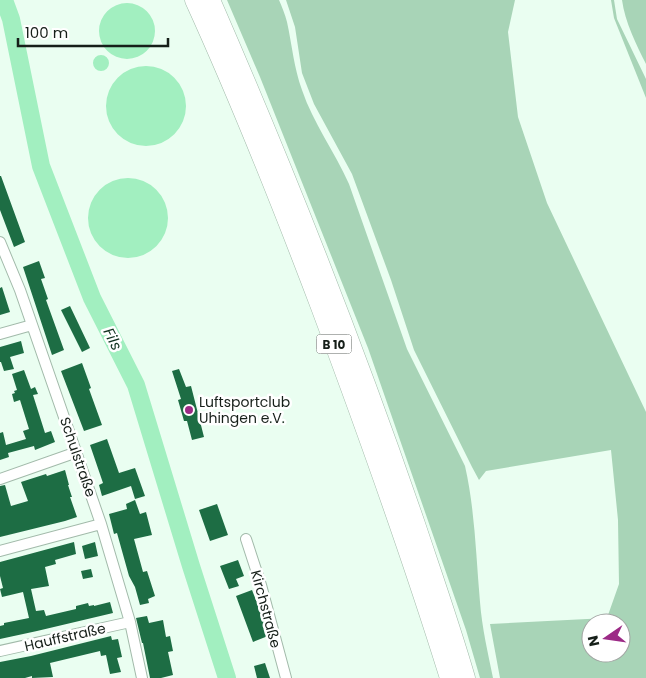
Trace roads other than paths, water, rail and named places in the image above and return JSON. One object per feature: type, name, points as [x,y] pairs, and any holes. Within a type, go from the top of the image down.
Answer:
[{"type":"highway","name":"B 10","points":[[194,0],[239,103],[298,249],[357,404],[449,678]]},
{"type":"highway","name":"B 10","points":[[211,0],[312,241],[372,398],[428,559],[466,678]]},
{"type":"street","name":"Schulstraße","points":[[0,242],[20,290],[101,524],[130,622],[142,678]]},
{"type":"street","points":[[0,334],[32,325]]},
{"type":"street","points":[[0,479],[77,452]]},
{"type":"street","points":[[0,551],[101,524]]},
{"type":"street","name":"Kirchstraße","points":[[246,539],[261,585],[286,678]]},
{"type":"street","name":"Hauffstraße","points":[[0,651],[130,622]]},
{"type":"waterway","name":"Fils","points":[[4,0],[11,19],[41,166],[92,298],[136,385],[227,678]]},
{"type":"place","name":"Luftsportclub Uhingen e.V.","points":[[189,410]]}]
